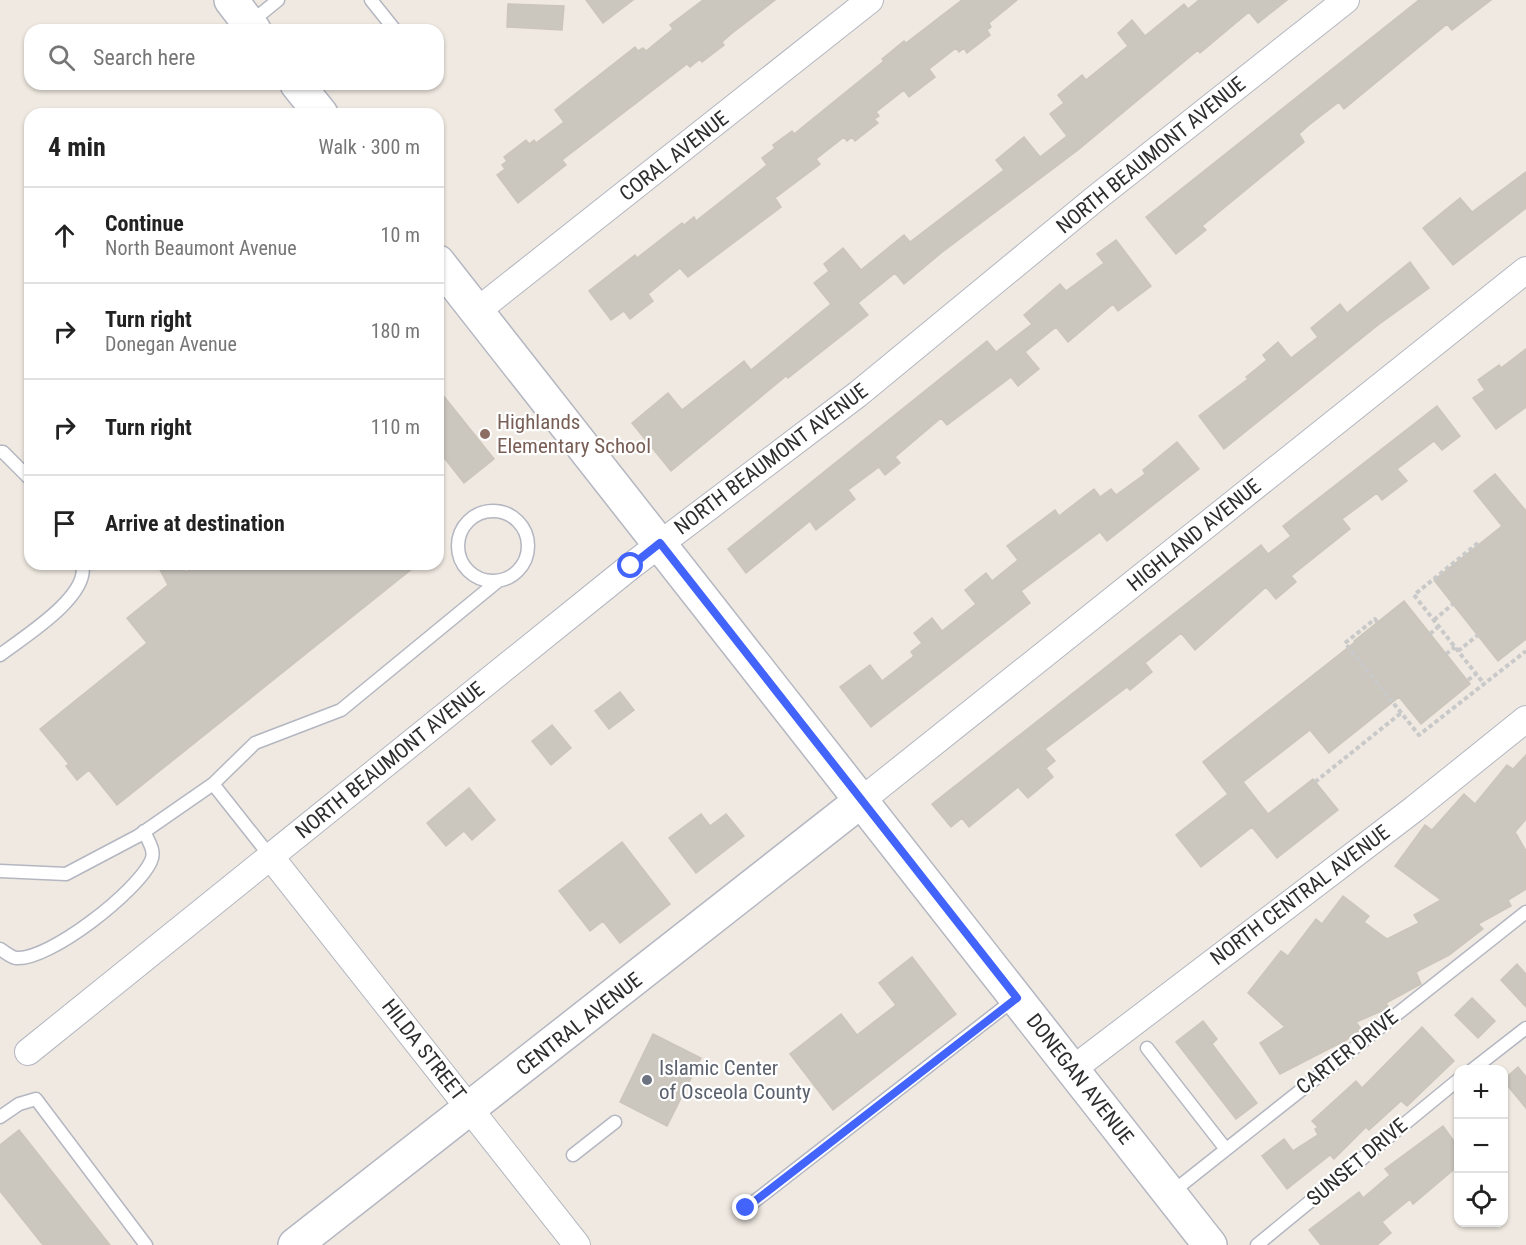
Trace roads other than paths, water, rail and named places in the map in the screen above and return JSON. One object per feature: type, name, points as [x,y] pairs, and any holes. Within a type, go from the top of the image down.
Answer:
[{"type":"street","name":"CORAL AVENUE","points":[[477,311],[870,0]]},
{"type":"street","name":"NORTH BEAUMONT AVENUE","points":[[28,1052],[660,543],[857,395],[1096,198],[1346,0]]},
{"type":"street","points":[[302,90],[316,108]]},
{"type":"street","name":"DONEGAN AVENUE","points":[[444,270],[1210,1245]]},
{"type":"street","name":"HIGHLAND AVENUE","points":[[862,800],[1526,270]]},
{"type":"street","name":"NORTH CENTRAL AVENUE","points":[[1072,1069],[1414,809],[1526,719]]},
{"type":"street","name":"CENTRAL AVENUE","points":[[295,1245],[862,800]]},
{"type":"street","name":"HILDA STREET","points":[[270,856],[577,1245]]},
{"type":"lane","points":[[245,18],[278,0]]},
{"type":"lane","points":[[370,0],[390,24]]},
{"type":"lane","points":[[0,452],[3,452],[24,473]]},
{"type":"lane","points":[[0,871],[66,874],[144,831],[213,784],[255,743],[341,710],[498,581],[518,571],[524,562],[528,540],[518,521],[509,514],[486,511],[475,515],[466,523],[459,534],[458,546],[466,569],[475,576],[498,581]]},
{"type":"lane","points":[[0,655],[70,600],[84,570]]},
{"type":"lane","points":[[213,784],[270,856]]},
{"type":"lane","points":[[0,949],[15,958],[45,953],[64,942],[102,912],[132,887],[151,861],[153,851],[144,831]]},
{"type":"lane","name":"CARTER DRIVE","points":[[1170,1194],[1225,1148],[1526,912]]},
{"type":"lane","points":[[746,1208],[1017,998]]},
{"type":"lane","points":[[1478,1065],[1526,1028]]},
{"type":"lane","points":[[1147,1048],[1225,1148]]},
{"type":"lane","name":"SUNSET DRIVE","points":[[1257,1245],[1454,1083]]},
{"type":"lane","points":[[0,1117],[19,1104],[36,1100],[146,1245]]},
{"type":"lane","points":[[573,1155],[615,1122]]},
{"type":"place","name":"Highlands Elementary School","points":[[485,434]]},
{"type":"place","name":"Islamic Center of Osceola County","points":[[647,1080]]}]
